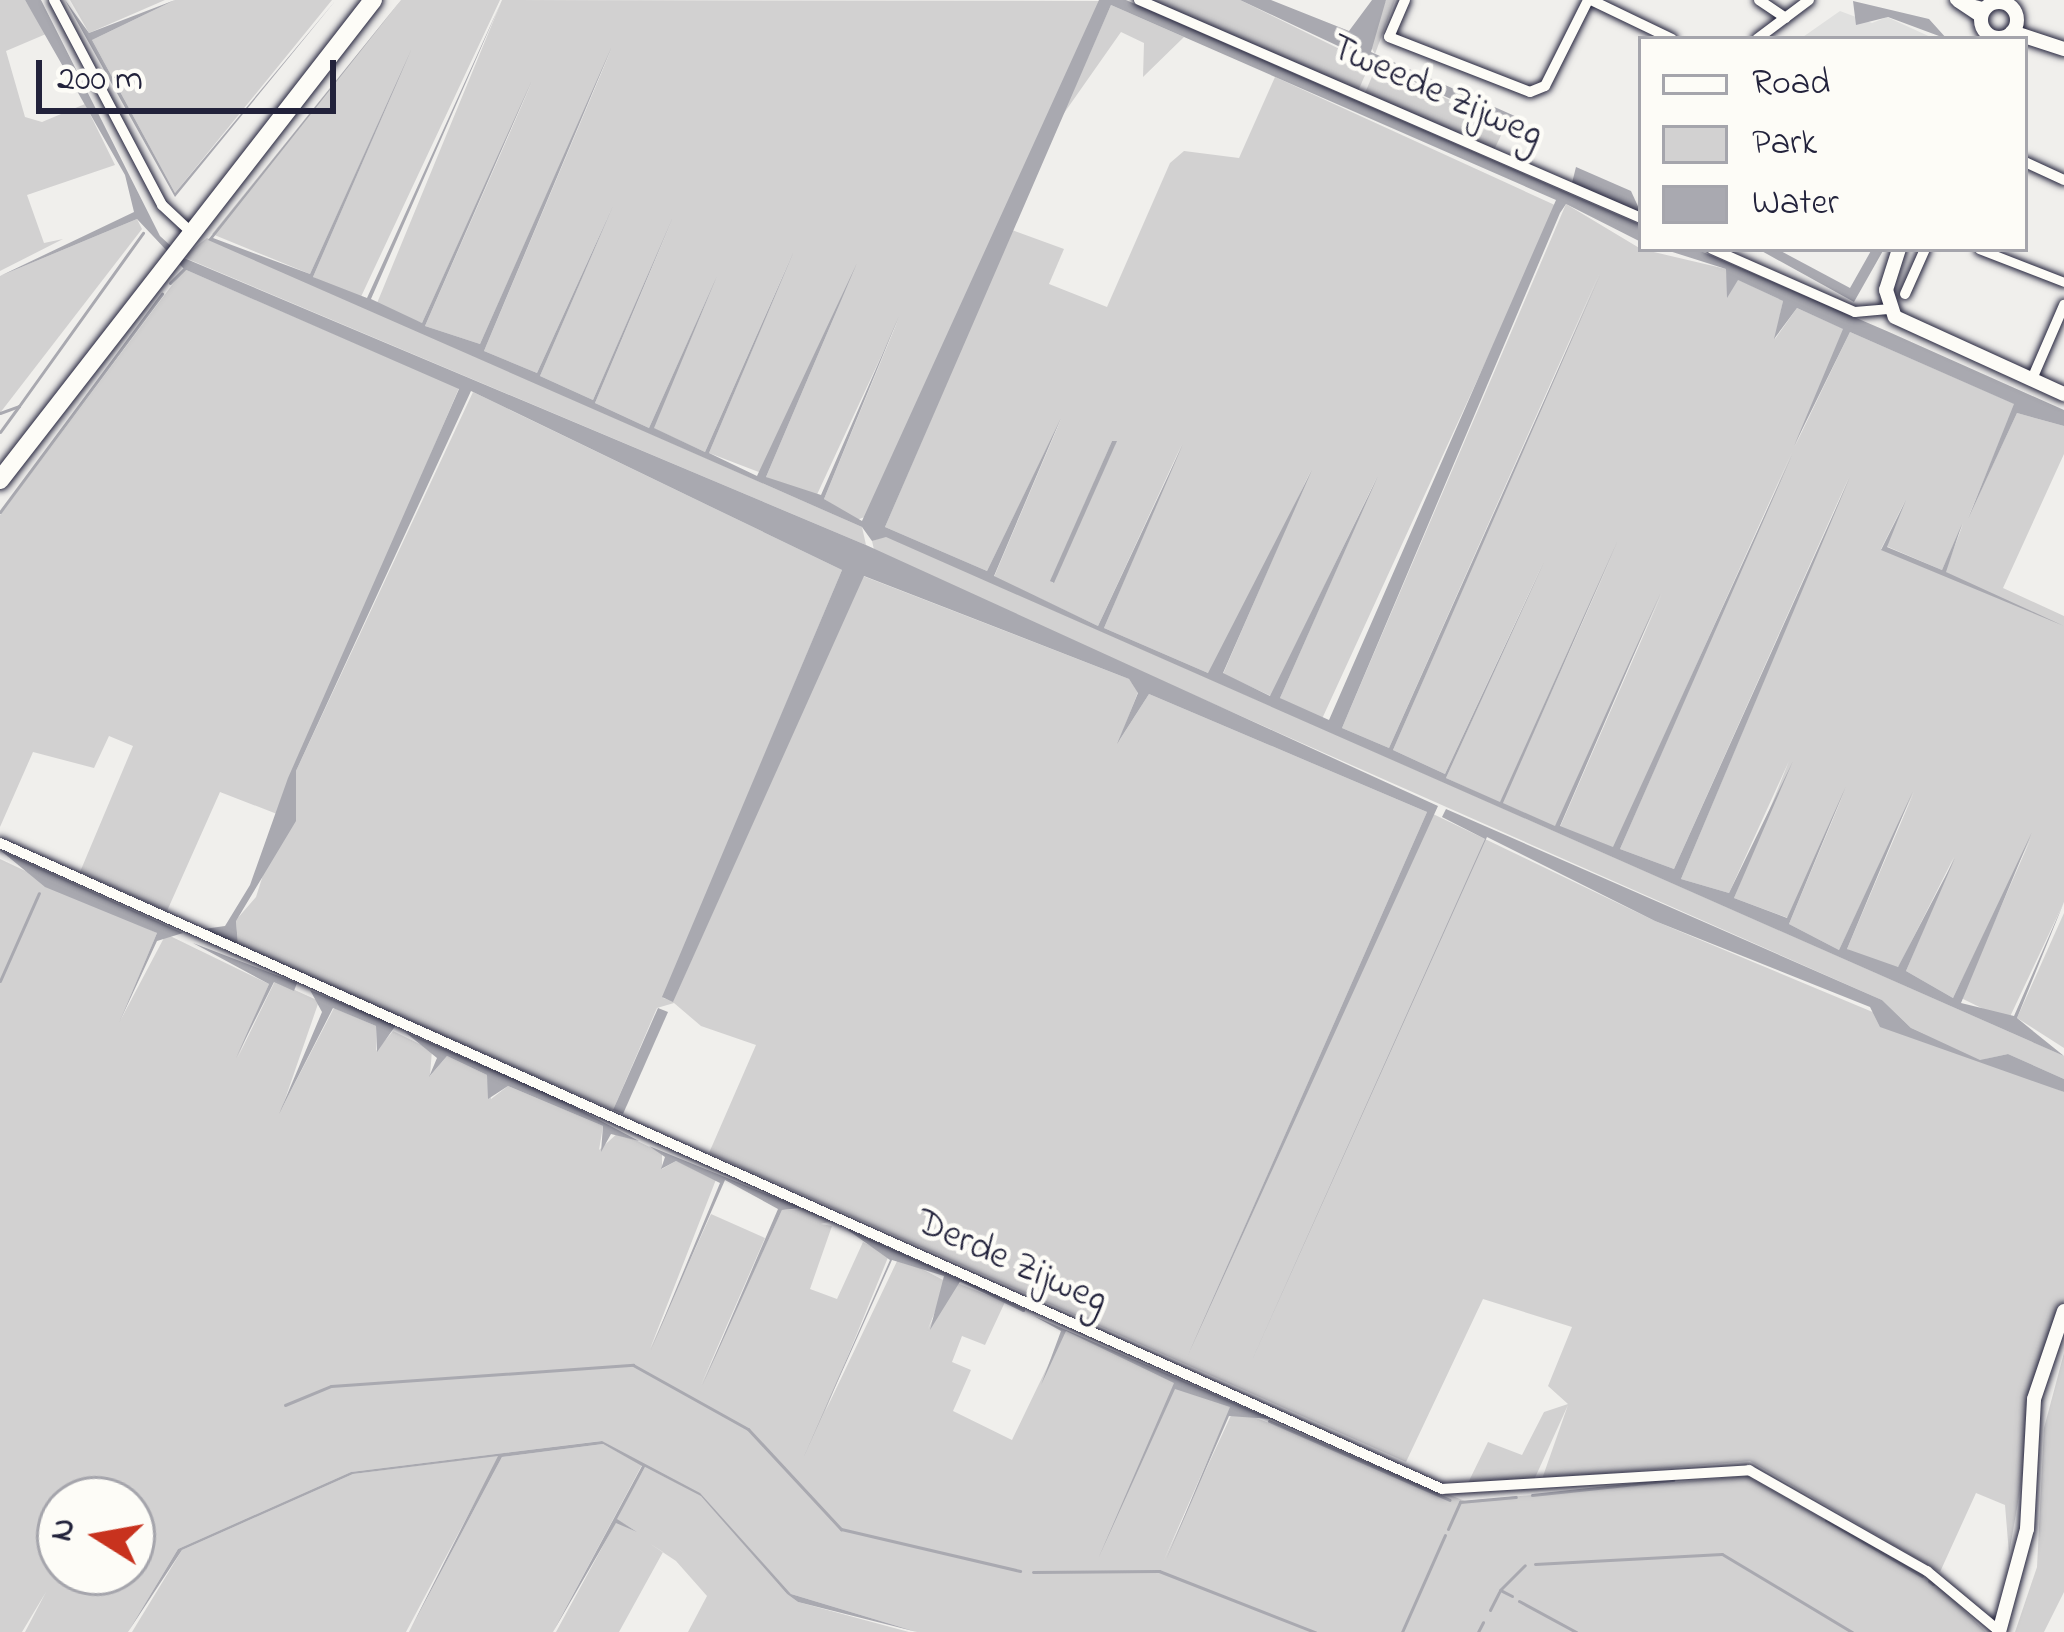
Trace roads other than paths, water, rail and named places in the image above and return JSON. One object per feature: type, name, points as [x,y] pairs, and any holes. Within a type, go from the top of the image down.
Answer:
[{"type":"main road","points":[[0,480],[169,253],[373,0]]},
{"type":"street","points":[[54,0],[162,205],[188,230]]},
{"type":"street","name":"Tweede Zijweg","points":[[1139,0],[1638,217]]},
{"type":"street","points":[[1405,0],[1389,37],[1530,92],[1545,86],[1590,0],[1666,36]]},
{"type":"street","points":[[1759,0],[1786,18]]},
{"type":"street","points":[[1761,36],[1809,0]]},
{"type":"street","points":[[1955,0],[2064,50]]},
{"type":"street","points":[[2028,163],[2064,180]]},
{"type":"street","points":[[1719,252],[1855,312],[1888,309],[2064,394]]},
{"type":"street","points":[[1888,309],[1898,252]]},
{"type":"street","points":[[1905,294],[1923,252]]},
{"type":"street","points":[[1987,252],[2064,282]]},
{"type":"street","points":[[2032,380],[2064,305]]},
{"type":"street","name":"Derde Zijweg","points":[[0,843],[1442,1489],[1749,1470],[1927,1571],[1999,1632]]},
{"type":"street","points":[[1999,1632],[2026,1529],[2034,1400],[2064,1311]]},
{"type":"water","points":[[25,0],[41,0],[160,236],[184,258],[866,545],[1438,806],[1188,1355],[1427,812],[1149,694],[1117,744],[1138,693],[1129,679],[864,576],[673,1002],[662,997],[842,570],[471,391],[296,771],[296,821],[236,921],[238,945],[204,929],[225,926],[250,885],[288,778],[459,389],[184,269],[137,219],[0,276],[134,212],[125,175]]},
{"type":"water","points":[[65,0],[89,33],[175,0],[92,40],[175,193],[336,0],[175,197]]},
{"type":"water","points":[[401,0],[213,238],[310,274],[412,48],[313,277],[367,298],[502,0],[371,299],[422,323],[532,80],[425,326],[480,344],[612,46],[484,351],[537,373],[613,206],[540,376],[593,400],[673,217],[595,403],[649,428],[717,276],[654,428],[705,452],[794,251],[709,453],[757,476],[857,263],[766,477],[821,495],[899,316],[824,499],[862,521],[1099,0],[1126,0],[1638,224],[1638,240],[1566,204],[1560,213],[1342,728],[1389,748],[1601,273],[1393,750],[1445,774],[1545,560],[1446,778],[1500,802],[1618,540],[1503,803],[1555,826],[1661,592],[1560,826],[1613,847],[1793,453],[1620,849],[1674,869],[1850,477],[1681,879],[1729,893],[1793,761],[1734,898],[1787,918],[1846,786],[1789,924],[1839,950],[1913,791],[1847,949],[1898,967],[1955,858],[1906,971],[1953,998],[2032,832],[1961,1003],[2014,1016],[2064,902],[2017,1018],[2064,1056],[886,537],[872,541],[862,527],[208,240]],"holes":[[[1111,5],[1556,200],[1329,720],[1280,698],[1378,476],[1270,696],[1223,673],[1312,470],[1208,673],[1104,628],[1183,444],[1098,626],[994,576],[1061,418],[987,571],[885,527]]]},
{"type":"water","points":[[1240,0],[1271,0],[1349,31],[1372,0],[1386,0],[1371,52],[1526,121],[1521,132]]},
{"type":"water","points":[[1853,1],[1929,19],[1944,36],[1888,17],[1856,25]]},
{"type":"water","points":[[1576,167],[1631,191],[1638,212],[1572,183]]},
{"type":"water","points":[[1672,252],[1703,252],[1889,332],[2064,410],[2064,426],[2017,413],[1968,519],[2014,404],[1850,332],[1794,446],[1843,329],[1797,308],[1774,339],[1783,301],[1738,280],[1727,298],[1726,269]]},
{"type":"water","points":[[1763,252],[1783,252],[1850,288],[1870,252],[1882,252],[1854,302]]},
{"type":"water","points":[[1112,441],[1117,441],[1054,583],[1050,581]]},
{"type":"water","points":[[1906,500],[1887,547],[1942,570],[1962,524],[1946,572],[2064,626],[1881,550]]},
{"type":"water","points":[[1446,809],[1882,1000],[1911,1028],[1980,1060],[2008,1054],[2064,1079],[2064,1092],[1880,1027],[1870,1007],[1655,921],[1487,837],[1244,1378],[1485,839],[1442,817]]},
{"type":"water","points":[[0,850],[183,933],[157,941],[119,1023],[157,933],[45,887]]},
{"type":"water","points":[[193,943],[297,983],[294,991],[274,982],[236,1058],[269,984]]},
{"type":"water","points":[[310,990],[396,1025],[377,1052],[376,1026],[333,1008],[279,1114],[322,1012]]},
{"type":"water","points":[[658,1008],[668,1012],[623,1114],[613,1110]]},
{"type":"water","points":[[405,1032],[550,1094],[639,1141],[611,1134],[601,1152],[603,1126],[508,1086],[488,1099],[487,1075],[447,1056],[429,1077],[437,1058]]},
{"type":"water","points":[[649,1146],[801,1208],[782,1210],[702,1386],[778,1209],[725,1180],[650,1352],[720,1183],[676,1161],[661,1169],[665,1157]]},
{"type":"water","points":[[845,1228],[961,1280],[930,1330],[944,1276],[892,1260],[802,1461],[890,1260]]},
{"type":"water","points":[[1034,1316],[1271,1419],[1229,1416],[1166,1560],[1230,1407],[1175,1389],[1098,1559],[1174,1383],[1066,1331],[1041,1385],[1061,1331]]},
{"type":"water","points":[[602,1441],[700,1493],[791,1594],[917,1632],[798,1602],[701,1496],[645,1467],[617,1519],[637,1532],[616,1523],[553,1632],[642,1466],[603,1444],[502,1457],[409,1632],[498,1456],[353,1474],[182,1550],[156,1589],[178,1549],[351,1472]]},
{"type":"waterway","points":[[19,406],[143,233]]},
{"type":"waterway","points":[[170,283],[184,269]]},
{"type":"waterway","points":[[0,512],[162,294]]},
{"type":"waterway","points":[[0,413],[19,406],[0,432]]},
{"type":"waterway","points":[[0,981],[39,893]]},
{"type":"waterway","points":[[961,1280],[1023,1310]]},
{"type":"waterway","points":[[285,1405],[331,1386],[633,1365],[748,1429],[841,1529],[1020,1571]]},
{"type":"waterway","points":[[1269,1421],[1450,1500]]},
{"type":"waterway","points":[[1532,1495],[1673,1480]]},
{"type":"waterway","points":[[1448,1529],[1460,1502],[1516,1497]]},
{"type":"waterway","points":[[1826,1520],[1922,1576]]},
{"type":"waterway","points":[[1402,1632],[1445,1535]]},
{"type":"waterway","points":[[1535,1564],[1722,1554],[1852,1632]]},
{"type":"waterway","points":[[1512,1596],[1500,1590],[1525,1565]]},
{"type":"waterway","points":[[1033,1572],[1159,1571],[1315,1632]]},
{"type":"waterway","points":[[1929,1581],[1933,1584]]},
{"type":"waterway","points":[[1490,1610],[1499,1592]]},
{"type":"waterway","points":[[1519,1601],[1576,1632]]},
{"type":"waterway","points":[[1478,1632],[1483,1622]]}]
